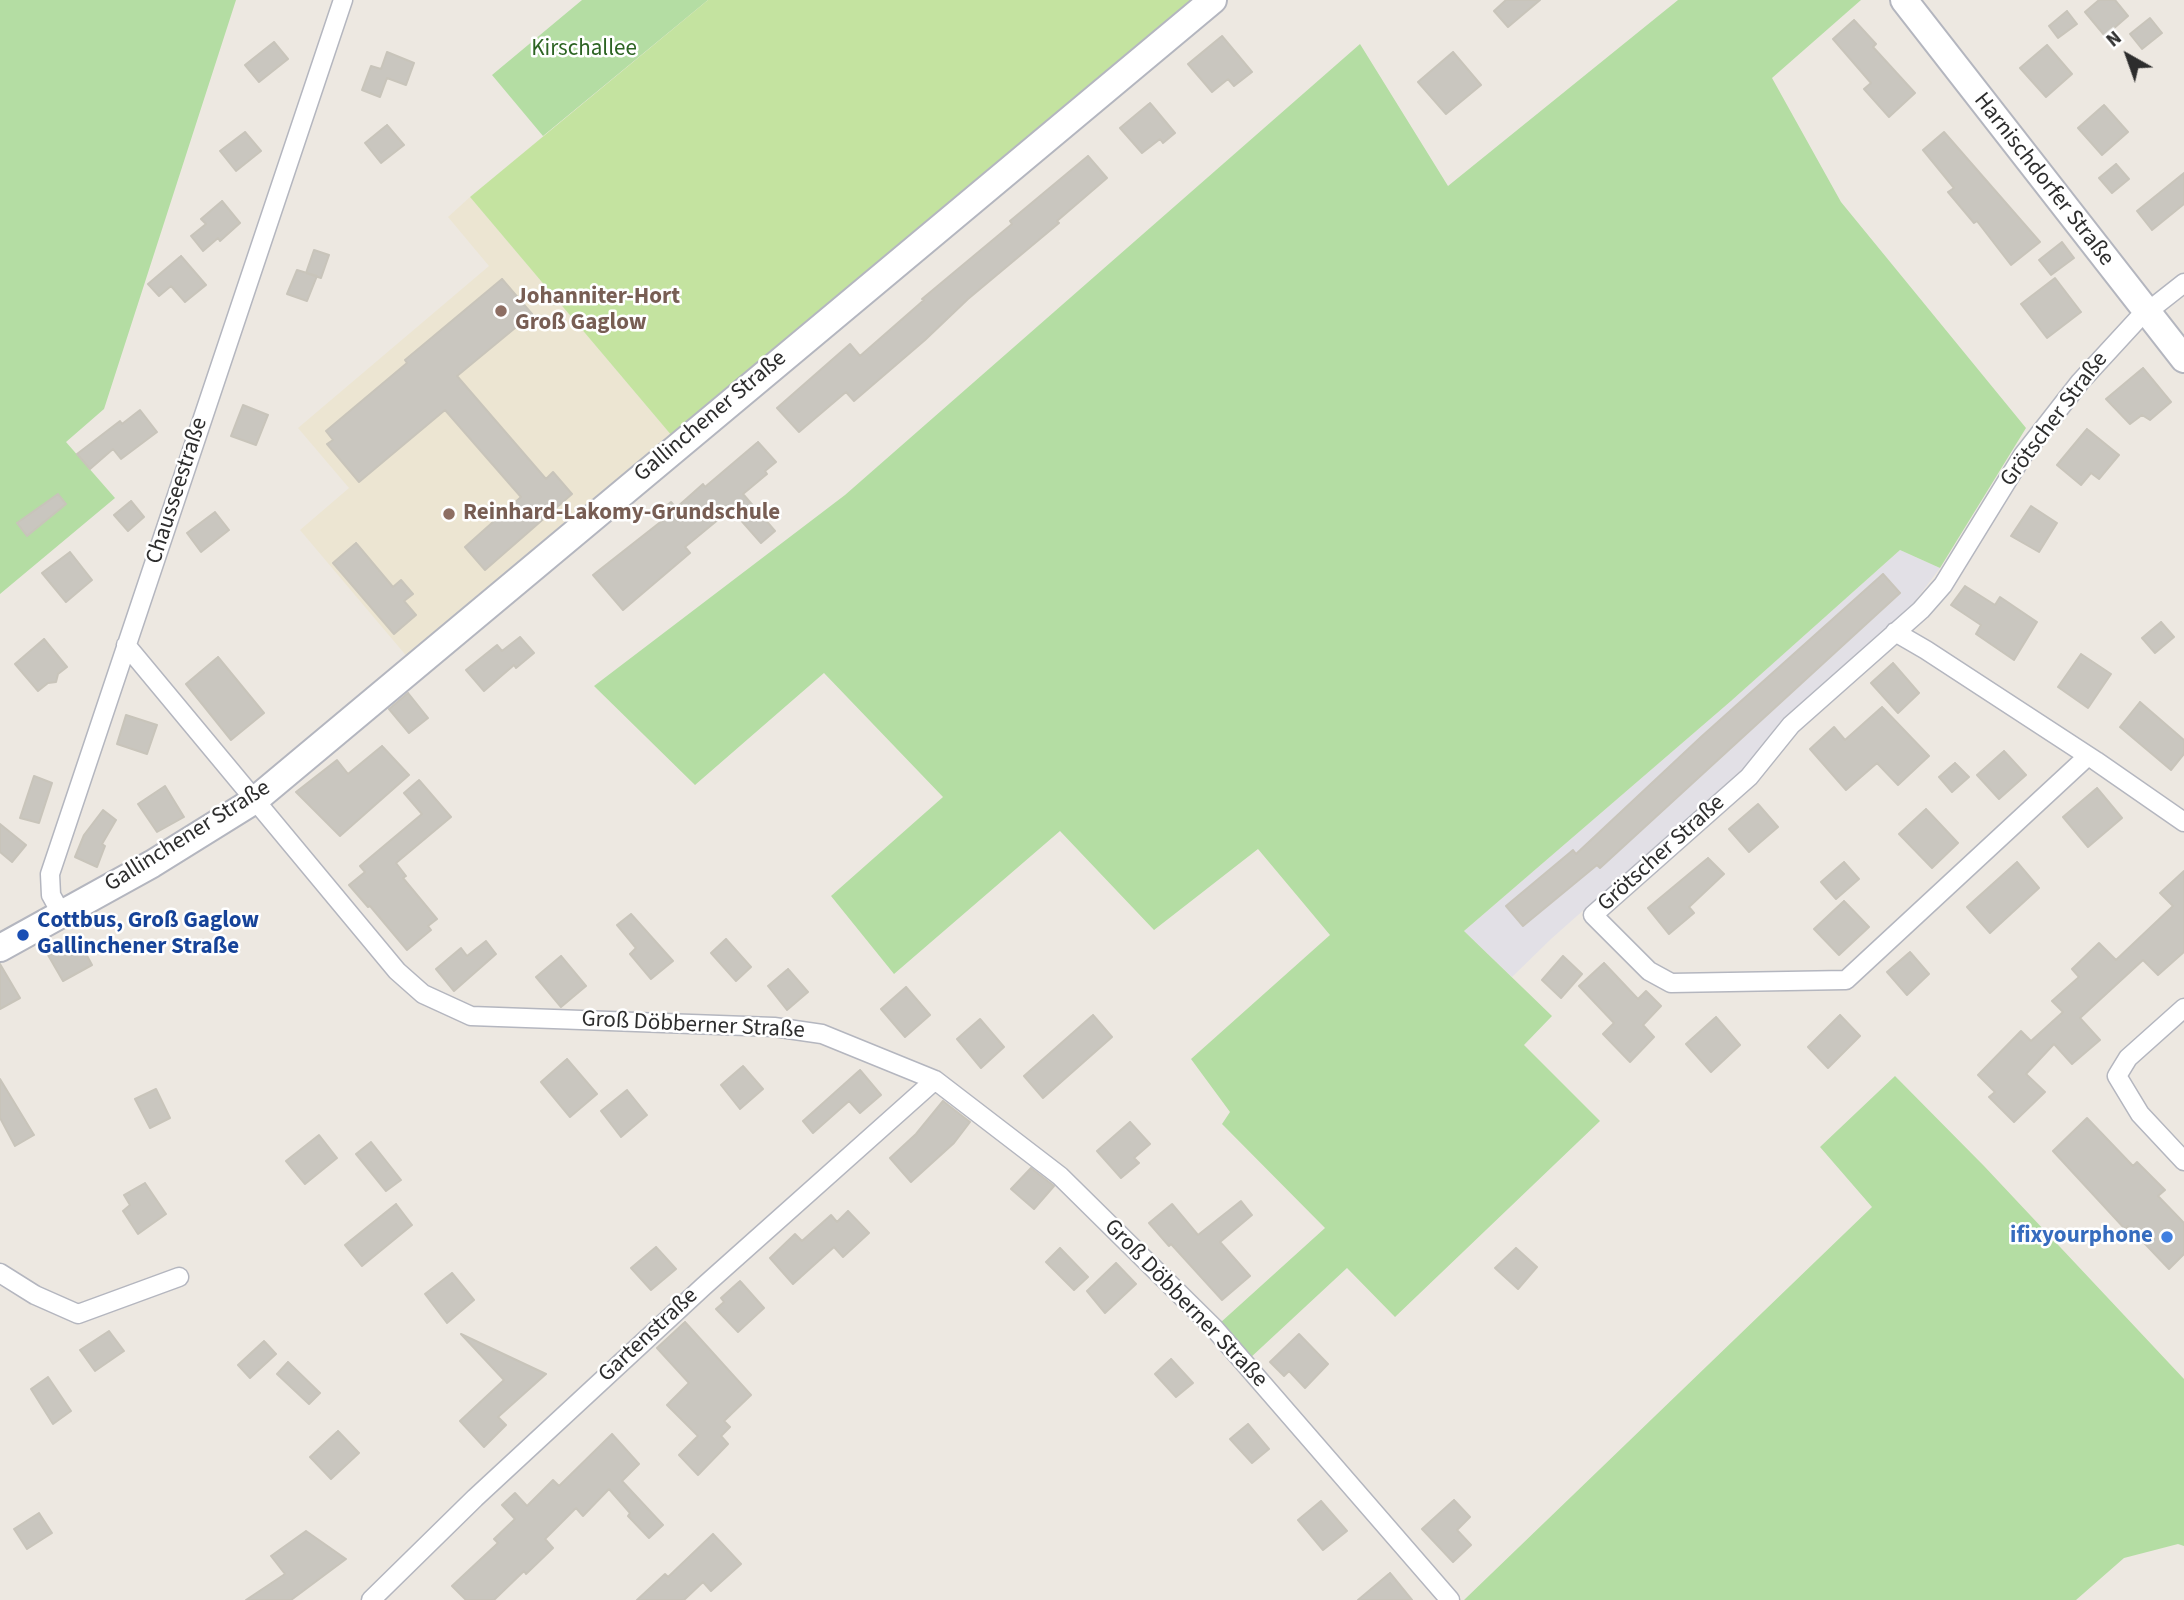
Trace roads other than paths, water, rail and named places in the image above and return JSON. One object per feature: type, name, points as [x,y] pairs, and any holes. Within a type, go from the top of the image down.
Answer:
[{"type":"street","name":"Chausseestraße","points":[[62,915],[51,895],[50,874],[343,0]]},
{"type":"street","name":"Gallinchener Straße","points":[[62,915],[255,800],[1213,0]]},
{"type":"street","name":"Harnischdorfer Straße","points":[[1904,0],[2184,359]]},
{"type":"street","name":"Grötscher Straße","points":[[2088,756],[1846,980],[1671,983],[1649,971],[1593,915],[1749,777],[1791,725],[1921,610],[1943,585],[2023,454],[2080,382],[2137,320],[2184,284]]},
{"type":"street","points":[[1895,632],[2182,820]]},
{"type":"street","name":"Groß Döbberner Straße","points":[[127,645],[397,971],[424,994],[471,1016],[774,1027],[821,1034],[935,1080],[1060,1176],[1214,1328],[1450,1600]]},
{"type":"street","points":[[0,948],[62,915]]},
{"type":"street","points":[[2184,1008],[2129,1058],[2117,1076],[2140,1114],[2184,1161]]},
{"type":"street","name":"Gartenstraße","points":[[371,1600],[475,1498],[694,1294],[935,1080]]},
{"type":"street","points":[[0,1273],[35,1295],[78,1314],[179,1277]]},
{"type":"place","name":"Johanniter-Hort Groß Gaglow","points":[[501,311]]},
{"type":"place","name":"Reinhard-Lakomy-Grundschule","points":[[449,514]]},
{"type":"place","name":"Cottbus, Groß Gaglow Gallinchener Straße","points":[[23,935]]},
{"type":"place","name":"ifixyourphone","points":[[2167,1237]]},
{"type":"park label","name":"Kirschallee","points":[[584,50]]}]
